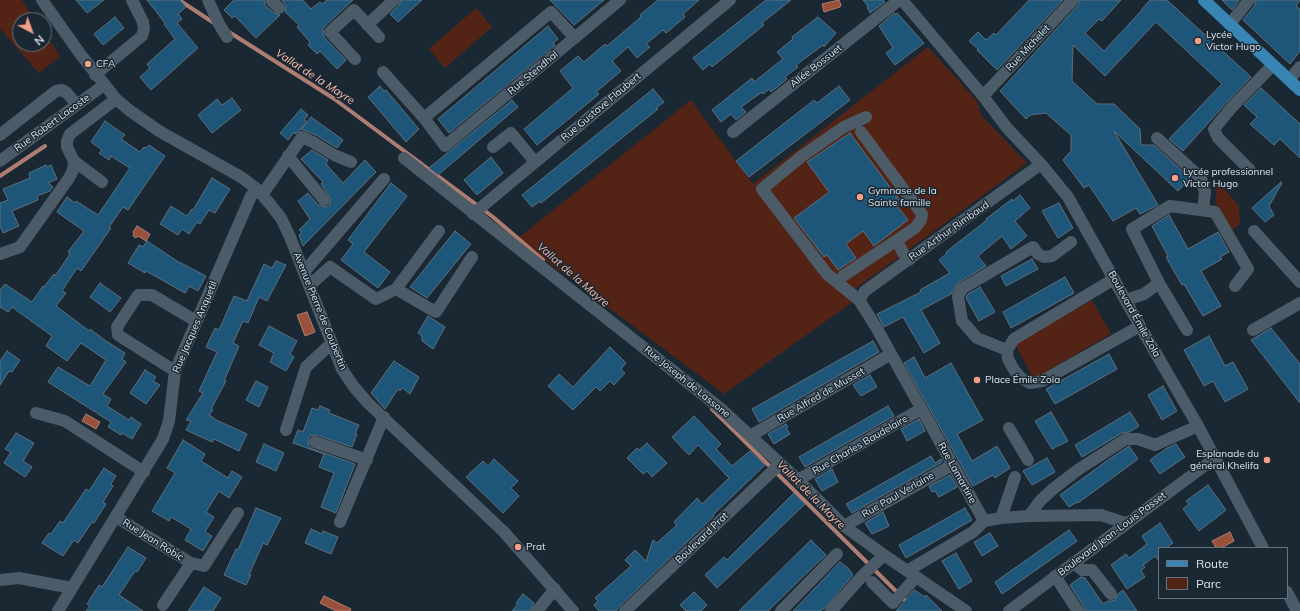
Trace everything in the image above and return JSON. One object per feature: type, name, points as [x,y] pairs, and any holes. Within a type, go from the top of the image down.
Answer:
[{"type":"main road","points":[[1204,0],[1300,90]]},
{"type":"street","name":"Avenue Pierre de Coubertin","points":[[42,0],[95,74],[116,99],[159,131],[241,177],[259,192],[281,218],[290,237],[342,369],[354,387],[489,516],[573,611]]},
{"type":"street","points":[[95,74],[142,36],[144,29],[143,22],[132,0]]},
{"type":"street","points":[[208,0],[227,37]]},
{"type":"street","points":[[367,25],[394,0]]},
{"type":"street","name":"Rue Stendhal","points":[[424,118],[446,146],[620,0]]},
{"type":"street","name":"Rue Gustave Flaubert","points":[[473,214],[730,0]]},
{"type":"street","name":"Boulevard Émile Zola","points":[[901,0],[916,13],[956,59],[1007,128],[1042,164],[1068,197],[1198,426],[1262,547]]},
{"type":"street","name":"Allée Bossuet","points":[[733,132],[901,0]]},
{"type":"street","name":"Rue Michelet","points":[[983,96],[1073,0]]},
{"type":"street","points":[[1230,24],[1249,0]]},
{"type":"street","points":[[355,59],[330,32],[354,10],[379,37]]},
{"type":"street","points":[[383,72],[424,118],[551,12],[575,38]]},
{"type":"street","points":[[1250,170],[1218,138],[1214,129],[1232,107],[1273,65]]},
{"type":"street","points":[[1289,80],[1300,67]]},
{"type":"street","name":"Rue Robert Lacoste","points":[[0,160],[104,84]]},
{"type":"street","points":[[0,135],[56,91],[62,90],[77,105]]},
{"type":"street","points":[[0,254],[20,247],[69,178],[73,170],[74,161],[67,141],[70,134],[116,99]]},
{"type":"street","points":[[859,300],[827,274],[762,189],[802,156],[844,127],[866,117]]},
{"type":"street","points":[[843,276],[915,228],[921,220],[922,214],[861,132]]},
{"type":"street","points":[[493,147],[511,133],[535,162]]},
{"type":"street","name":"Rue Jacques Anquetil","points":[[58,611],[163,439],[169,421],[175,371],[251,196],[259,192],[302,137],[334,155],[351,162]]},
{"type":"street","points":[[1157,138],[1201,178],[1205,192],[1203,210]]},
{"type":"street","points":[[288,156],[324,200]]},
{"type":"street","name":"Rue Joseph de Lassone","points":[[404,158],[720,408],[798,480],[844,526],[884,556],[966,611]]},
{"type":"street","points":[[74,161],[102,182]]},
{"type":"street","name":"Rue Arthur Rimbaud","points":[[859,300],[865,291],[1042,164]]},
{"type":"street","points":[[304,272],[384,179]]},
{"type":"street","points":[[1187,330],[1159,283],[1132,229],[1170,206],[1215,212],[1248,269],[1235,286]]},
{"type":"street","points":[[309,286],[330,267],[376,299],[396,289],[440,231]]},
{"type":"street","points":[[1254,231],[1300,282]]},
{"type":"street","points":[[898,240],[903,253],[909,260]]},
{"type":"street","points":[[1007,350],[977,338],[962,322],[958,296],[964,288],[1033,247],[1038,254],[1044,257],[1052,256],[1071,242]]},
{"type":"street","points":[[396,289],[436,312],[472,257]]},
{"type":"street","points":[[1114,279],[1014,339],[1007,350],[1008,359],[1014,370],[1021,378],[1030,383],[1042,381],[1140,326]]},
{"type":"street","points":[[1126,300],[1144,294],[1159,283]]},
{"type":"street","points":[[175,371],[118,335],[116,327],[138,295],[152,295],[196,321]]},
{"type":"street","name":"Rue Lamartine","points":[[859,300],[891,354],[984,521]]},
{"type":"street","points":[[1253,330],[1300,303]]},
{"type":"street","points":[[286,430],[306,367],[332,343]]},
{"type":"street","name":"Rue Alfred de Musset","points":[[750,436],[891,354]]},
{"type":"street","name":"Rue Charles Baudelaire","points":[[798,480],[921,409]]},
{"type":"street","points":[[36,413],[65,421],[144,472]]},
{"type":"street","points":[[340,522],[384,417]]},
{"type":"street","points":[[1030,516],[1040,501],[1054,489],[1079,469],[1126,439],[1138,439],[1155,444],[1198,426]]},
{"type":"street","points":[[1009,428],[1028,460]]},
{"type":"street","points":[[315,442],[367,460]]},
{"type":"street","name":"Boulevard Jean-Louis Passet","points":[[1012,610],[1125,523],[1215,458]]},
{"type":"street","name":"Boulevard Prat","points":[[625,611],[780,464]]},
{"type":"street","name":"Rue Paul Verlaine","points":[[844,526],[952,465]]},
{"type":"street","points":[[1001,518],[1015,477]]},
{"type":"street","name":"Rue Jean Robic","points":[[116,517],[191,563],[204,566],[238,513]]},
{"type":"street","points":[[872,582],[893,603],[912,574],[973,532],[984,521],[1030,516],[1101,515],[1125,523]]},
{"type":"street","points":[[781,611],[837,554]]},
{"type":"street","points":[[831,611],[864,574],[884,556]]},
{"type":"street","points":[[1074,562],[1082,570],[1092,570],[1111,594]]},
{"type":"street","name":"Rue Jean Robic","points":[[163,605],[191,563]]},
{"type":"street","points":[[1055,576],[1078,611]]},
{"type":"street","points":[[0,580],[18,578],[72,588]]},
{"type":"street","points":[[538,611],[554,588]]},
{"type":"street","points":[[1288,594],[1298,611]]},
{"type":"green space","points":[[0,0],[22,0],[30,12],[12,12],[12,43],[0,29]]},
{"type":"green space","points":[[476,8],[492,27],[445,68],[429,49]]},
{"type":"green space","points":[[52,44],[60,56],[39,73],[20,52],[52,52]]},
{"type":"green space","points":[[928,47],[977,101],[981,115],[1027,163],[855,289],[851,303],[724,394],[517,239],[691,100],[753,184]]},
{"type":"green space","points":[[1218,181],[1239,206],[1240,224],[1232,230],[1215,202],[1217,188],[1214,186]]},
{"type":"green space","points":[[1092,300],[1111,334],[1033,379],[1015,343]]},
{"type":"shaded area","points":[[839,0],[841,5],[840,7],[824,12],[822,4]]},
{"type":"shaded area","points":[[137,226],[150,234],[146,241],[138,236],[136,238],[133,236],[133,232]]},
{"type":"shaded area","points":[[307,312],[315,332],[305,336],[297,315]]},
{"type":"shaded area","points":[[86,414],[100,422],[96,429],[82,421]]},
{"type":"shaded area","points":[[1230,532],[1234,541],[1223,547],[1215,547],[1212,541]]},
{"type":"shaded area","points":[[324,596],[351,609],[350,611],[336,611],[320,603]]},
{"type":"building","points":[[76,0],[104,0],[87,13]]},
{"type":"building","points":[[147,0],[180,0],[186,7],[178,14],[182,19],[177,23],[198,48],[151,90],[140,77],[150,68],[147,64],[175,39],[164,24],[165,23]]},
{"type":"building","points":[[234,0],[264,0],[265,5],[274,13],[280,15],[256,38],[235,16],[232,18],[224,10]]},
{"type":"building","points":[[282,0],[303,0],[311,9],[320,2],[322,4],[327,0],[353,0],[323,28],[324,37],[346,60],[337,69],[320,51],[317,54],[308,45],[310,42],[297,27],[299,25],[285,12],[286,6]]},
{"type":"building","points":[[401,0],[422,0],[398,22],[390,14],[399,5]]},
{"type":"building","points":[[550,0],[604,0],[574,25]]},
{"type":"building","points":[[658,0],[699,0],[683,14],[685,17],[666,33],[663,30],[646,44],[650,47],[637,58],[628,47],[612,61],[621,71],[596,92],[599,94],[537,145],[524,129],[573,88],[560,71],[578,56],[584,62],[605,44],[607,46],[641,17],[640,15]]},
{"type":"building","points":[[766,0],[791,0],[762,23],[764,25],[712,67],[710,64],[703,70],[693,58]]},
{"type":"building","points":[[863,0],[883,0],[885,2],[870,13],[867,7],[868,6]]},
{"type":"building","points":[[1029,0],[1063,0],[997,70],[969,41],[978,32],[986,40],[994,33],[996,35]]},
{"type":"building","points":[[1080,0],[1121,0],[1102,21],[1099,19],[1085,33],[1104,51],[1150,0],[1167,0],[1251,77],[1183,151],[1169,139],[1222,84],[1156,22],[1105,76],[1073,45],[1072,81],[1097,104],[1114,104],[1140,129],[1141,145],[1154,145],[1190,178],[1178,191],[1114,131],[1158,205],[1140,214],[1136,208],[1113,221],[1089,185],[1084,188],[1063,160],[1071,151],[1071,135],[1046,113],[1030,115],[1026,119],[1000,91],[1078,5]]},
{"type":"building","points":[[1222,0],[1239,0],[1232,10]]},
{"type":"building","points":[[1256,0],[1300,0],[1296,6],[1300,9],[1300,51],[1290,64],[1243,20],[1255,5]]},
{"type":"building","points":[[894,13],[895,15],[897,13],[924,43],[895,65],[886,53],[893,48],[879,26]]},
{"type":"building","points":[[115,17],[124,28],[103,45],[94,34]]},
{"type":"building","points":[[818,17],[836,33],[824,47],[823,45],[796,65],[798,67],[785,77],[787,79],[771,92],[769,89],[763,94],[762,92],[741,107],[746,112],[736,120],[731,114],[721,122],[712,110],[752,78],[754,82],[783,59],[777,52],[793,39],[792,37]]},
{"type":"building","points":[[548,26],[558,39],[553,43],[555,45],[449,133],[438,119]]},
{"type":"building","points":[[380,86],[384,91],[386,90],[419,129],[406,142],[368,97]]},
{"type":"building","points":[[839,86],[850,100],[749,177],[736,161],[814,100],[817,103]]},
{"type":"building","points":[[1261,88],[1300,124],[1300,158],[1280,139],[1274,145],[1250,124],[1257,117],[1244,105]]},
{"type":"building","points":[[653,89],[664,102],[656,108],[658,109],[541,203],[540,201],[532,207],[522,195]]},
{"type":"building","points":[[232,98],[241,110],[212,133],[198,115],[217,99],[222,105]]},
{"type":"building","points":[[512,100],[518,107],[438,175],[429,168]]},
{"type":"building","points":[[301,109],[308,115],[304,120],[307,122],[295,134],[294,132],[288,140],[280,133]]},
{"type":"building","points":[[311,117],[343,140],[337,148],[316,135],[301,129]]},
{"type":"building","points":[[105,121],[125,135],[121,139],[140,152],[144,147],[146,148],[149,145],[165,156],[128,210],[123,207],[109,227],[111,228],[81,271],[77,268],[62,291],[66,293],[56,306],[89,331],[90,329],[125,353],[122,359],[126,362],[103,394],[111,399],[107,406],[129,420],[131,417],[141,424],[132,439],[122,433],[121,435],[108,427],[111,422],[48,382],[58,367],[90,386],[106,360],[81,343],[67,361],[46,346],[52,336],[12,307],[8,312],[0,307],[0,290],[5,284],[32,302],[43,286],[44,287],[54,274],[55,276],[70,254],[68,252],[84,231],[57,212],[67,197],[98,215],[130,168],[111,156],[109,160],[99,153],[102,150],[91,142]]},
{"type":"building","name":"Gymnase de la Sainte famille","points":[[850,133],[901,202],[897,206],[908,220],[874,246],[863,231],[846,244],[856,258],[838,270],[827,255],[824,257],[794,218],[829,192],[807,162]]},
{"type":"building","points":[[312,150],[328,160],[326,164],[343,183],[365,160],[376,172],[303,246],[299,235],[302,232],[299,230],[310,219],[298,201],[308,193],[318,205],[325,207],[329,206],[331,199],[321,184],[323,182],[301,159]]},
{"type":"building","points":[[491,157],[503,173],[477,195],[464,180]]},
{"type":"building","points":[[46,165],[47,167],[51,165],[57,179],[48,183],[53,187],[50,191],[37,196],[38,200],[12,211],[19,226],[3,233],[0,226],[0,203],[8,200],[3,189],[30,178],[29,173]]},
{"type":"building","points":[[212,178],[230,189],[215,213],[209,210],[200,224],[197,222],[189,234],[182,229],[178,235],[160,224],[171,206],[187,216],[192,209],[193,210]]},
{"type":"building","points":[[1281,182],[1282,183],[1269,206],[1274,215],[1265,222],[1252,208]]},
{"type":"building","points":[[391,183],[407,196],[364,252],[390,272],[378,288],[341,260],[353,244],[348,240]]},
{"type":"building","points":[[1020,195],[1030,208],[1015,221],[1027,236],[1011,249],[1002,236],[978,256],[986,266],[959,282],[951,294],[921,310],[940,343],[924,353],[903,317],[884,327],[877,314],[921,292],[920,290],[950,273],[939,260],[947,253],[946,252],[987,220],[986,219],[1012,199],[1013,201]]},
{"type":"building","points":[[1059,203],[1073,228],[1058,238],[1042,211]]},
{"type":"building","points":[[1169,215],[1188,249],[1218,232],[1229,252],[1220,257],[1222,259],[1201,271],[1221,306],[1203,316],[1184,284],[1182,285],[1166,257],[1168,256],[1152,226]]},
{"type":"building","points":[[455,231],[471,244],[427,298],[410,287]]},
{"type":"building","points":[[147,241],[177,261],[206,276],[198,291],[189,286],[185,293],[146,271],[145,273],[128,263],[139,245],[143,247]]},
{"type":"building","points":[[1032,259],[1038,269],[1006,286],[1001,276]]},
{"type":"building","points":[[276,261],[286,265],[267,301],[259,297],[248,323],[243,321],[233,343],[239,346],[224,381],[226,381],[211,409],[213,410],[209,415],[214,419],[247,434],[239,451],[214,439],[212,442],[186,430],[191,421],[186,420],[203,393],[199,391],[217,352],[206,347],[215,328],[219,330],[234,296],[247,301],[264,264],[272,268]]},
{"type":"building","points":[[1065,277],[1074,293],[1011,328],[1003,312]]},
{"type":"building","points":[[100,283],[121,298],[110,312],[90,297]]},
{"type":"building","points":[[980,287],[995,312],[979,321],[966,298],[968,294]]},
{"type":"building","points":[[428,316],[445,327],[433,349],[422,341],[422,336],[418,333]]},
{"type":"building","points":[[269,326],[297,341],[290,354],[294,357],[286,371],[270,362],[274,353],[259,345]]},
{"type":"building","points":[[1271,328],[1300,364],[1300,403],[1251,340]]},
{"type":"building","points":[[1209,336],[1225,366],[1233,362],[1248,389],[1225,402],[1213,381],[1204,386],[1184,350]]},
{"type":"building","points":[[873,341],[879,352],[759,422],[752,409]]},
{"type":"building","points":[[610,347],[626,363],[621,369],[625,373],[614,385],[610,381],[600,391],[596,387],[573,410],[548,386],[559,374],[573,387]]},
{"type":"building","points":[[7,351],[20,360],[12,372],[9,371],[0,385],[0,361]]},
{"type":"building","points":[[1109,354],[1117,369],[1055,404],[1046,389]]},
{"type":"building","points":[[914,357],[925,378],[951,363],[983,420],[957,434],[972,461],[997,446],[1010,468],[995,478],[993,475],[973,486],[904,363]]},
{"type":"building","points":[[394,361],[419,377],[410,394],[402,388],[400,391],[398,389],[385,409],[371,393]]},
{"type":"building","points":[[145,370],[156,377],[153,381],[160,385],[146,404],[130,393]]},
{"type":"building","points":[[870,375],[877,387],[861,396],[853,385]]},
{"type":"building","points":[[256,381],[268,387],[259,407],[246,400]]},
{"type":"building","points":[[1163,386],[1177,411],[1162,420],[1148,395]]},
{"type":"building","points":[[320,406],[330,410],[329,413],[359,425],[352,447],[317,435],[310,436],[308,440],[309,447],[355,464],[336,513],[321,507],[334,473],[319,467],[324,454],[293,443],[298,430],[303,432],[312,408],[318,410]]},
{"type":"building","points":[[888,406],[894,416],[805,467],[799,457]]},
{"type":"building","points":[[1051,412],[1068,441],[1052,449],[1035,421]]},
{"type":"building","points":[[1130,412],[1139,426],[1129,432],[1122,433],[1082,457],[1075,445]]},
{"type":"building","points":[[694,416],[721,444],[716,449],[732,466],[750,451],[765,465],[616,611],[599,611],[594,605],[598,601],[595,598],[631,566],[625,560],[635,550],[646,561],[653,540],[657,543],[677,525],[674,522],[697,498],[702,504],[729,478],[698,445],[689,455],[672,437]]},
{"type":"building","points":[[919,419],[925,431],[907,441],[901,429]]},
{"type":"building","points":[[786,424],[788,427],[786,428],[790,434],[774,444],[768,434]]},
{"type":"building","points":[[16,433],[34,443],[23,461],[32,467],[25,477],[4,463],[11,452],[5,449]]},
{"type":"building","points":[[183,440],[205,454],[201,461],[228,478],[232,471],[242,477],[229,498],[219,491],[206,512],[214,517],[205,532],[212,536],[203,551],[185,540],[191,529],[171,517],[169,521],[152,511],[175,473],[167,468]]},
{"type":"building","points":[[647,443],[667,463],[652,477],[647,471],[643,474],[627,458],[637,448],[639,450]]},
{"type":"building","points":[[264,444],[284,453],[276,471],[256,462]]},
{"type":"building","points":[[1176,444],[1185,457],[1160,474],[1150,460],[1167,448]]},
{"type":"building","points":[[1129,446],[1138,459],[1078,503],[1077,502],[1069,507],[1060,495]]},
{"type":"building","points":[[931,456],[935,463],[941,459],[942,462],[852,513],[846,504]]},
{"type":"building","points":[[1047,458],[1055,472],[1032,485],[1023,471]]},
{"type":"building","points":[[494,459],[518,481],[511,488],[519,496],[503,513],[466,477],[483,461],[488,466]]},
{"type":"building","points":[[104,468],[116,476],[111,484],[113,486],[103,502],[106,504],[94,523],[92,522],[78,543],[74,540],[63,556],[42,543],[49,533],[51,534],[60,521],[63,523],[86,489],[89,491]]},
{"type":"building","points":[[832,469],[838,482],[822,491],[815,479]]},
{"type":"building","points":[[950,475],[957,487],[939,497],[935,491],[932,492],[929,486]]},
{"type":"building","points":[[1208,485],[1226,510],[1199,531],[1183,509],[1189,504],[1186,501]]},
{"type":"building","points":[[794,493],[805,504],[717,588],[705,575],[724,557],[727,560]]},
{"type":"building","points":[[256,508],[281,518],[267,545],[263,543],[246,585],[224,575],[236,549],[238,550]]},
{"type":"building","points":[[965,508],[972,520],[906,558],[899,545]]},
{"type":"building","points":[[883,512],[889,526],[872,534],[865,523]]},
{"type":"building","points":[[1160,523],[1173,543],[1167,547],[1158,547],[1158,560],[1155,556],[1143,565],[1145,567],[1141,571],[1145,577],[1127,589],[1111,565],[1126,554],[1129,558],[1147,544],[1142,536]]},
{"type":"building","points":[[311,529],[322,534],[323,531],[338,537],[331,554],[305,543]]},
{"type":"building","points":[[1069,530],[1077,541],[1002,594],[995,582]]},
{"type":"building","points":[[990,533],[998,546],[982,556],[974,542]]},
{"type":"building","points":[[811,540],[826,555],[768,611],[739,611]]},
{"type":"building","points":[[128,547],[146,558],[137,572],[135,571],[119,595],[143,611],[86,611],[90,606],[87,604],[99,585],[102,587]]},
{"type":"building","points":[[956,553],[972,581],[959,589],[942,561]]},
{"type":"building","points":[[840,562],[848,568],[853,575],[825,608],[820,611],[793,611]]},
{"type":"building","points":[[1081,577],[1085,578],[1103,604],[1108,601],[1115,600],[1118,594],[1123,590],[1137,611],[1085,611],[1070,585]]},
{"type":"building","points":[[204,587],[221,598],[213,611],[188,611]]},
{"type":"building","points":[[914,590],[925,597],[926,595],[942,611],[896,611]]},
{"type":"building","points":[[694,592],[707,605],[701,611],[686,611],[680,605]]},
{"type":"building","points":[[523,594],[534,603],[530,611],[512,611],[518,604],[516,603]]},
{"type":"waterway","name":"Vallat de la Mayre","points":[[179,0],[214,23]]},
{"type":"waterway","name":"Vallat de la Mayre","points":[[229,32],[333,98],[493,217],[543,260]]},
{"type":"waterway","points":[[0,176],[45,146]]},
{"type":"waterway","name":"Vallat de la Mayre","points":[[712,409],[916,611]]},
{"type":"place","name":"Lycée Victor Hugo","points":[[1198,41]]},
{"type":"place","name":"CFA","points":[[88,64]]},
{"type":"place","name":"Lycée professionnel Victor Hugo","points":[[1175,178]]},
{"type":"place","name":"Gymnase de la Sainte famille","points":[[860,197]]},
{"type":"place","name":"Place Émile Zola","points":[[977,380]]},
{"type":"place","name":"Esplanade du général Khelifa","points":[[1267,460]]},
{"type":"place","name":"Prat","points":[[518,547]]}]
